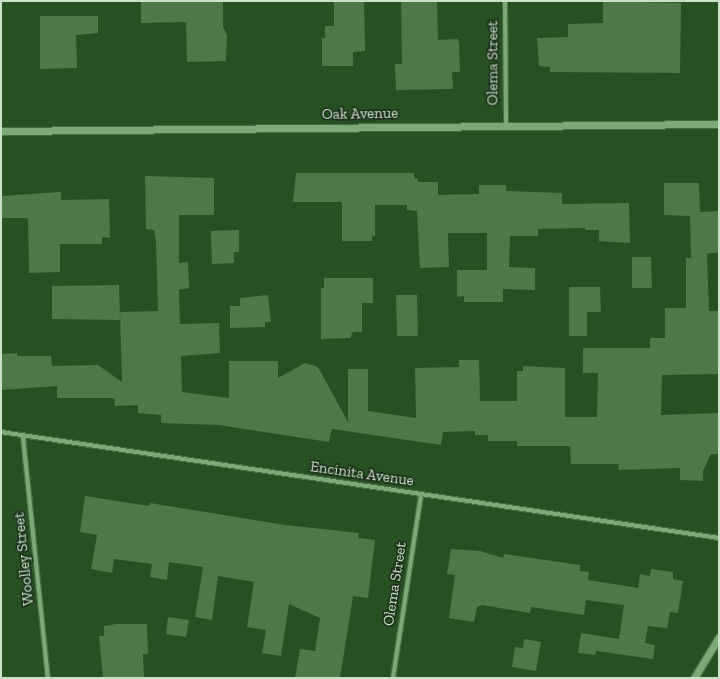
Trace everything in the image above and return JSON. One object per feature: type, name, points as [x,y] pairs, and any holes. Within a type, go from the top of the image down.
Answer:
[{"type":"street","name":"Olema Street","points":[[505,1],[506,126]]},
{"type":"street","name":"Oak Avenue","points":[[1,131],[719,124]]},
{"type":"street","name":"Encinita Avenue","points":[[1,432],[23,437],[719,538]]},
{"type":"street","name":"Woolley Street","points":[[23,437],[48,678]]},
{"type":"street","name":"Olema Street","points":[[393,678],[421,494]]},
{"type":"street","points":[[694,678],[719,637]]},
{"type":"building","points":[[141,1],[223,1],[223,27],[227,35],[226,61],[187,62],[186,22],[141,23]]},
{"type":"building","points":[[334,1],[364,1],[365,51],[353,52],[353,66],[322,66],[322,38],[325,38],[325,26],[334,26]]},
{"type":"building","points":[[401,1],[437,1],[438,40],[457,39],[459,42],[460,72],[452,72],[453,89],[396,90],[395,64],[402,64]]},
{"type":"building","points":[[603,1],[681,3],[680,73],[550,72],[550,67],[539,66],[537,38],[568,37],[568,24],[603,23]]},
{"type":"building","points":[[40,16],[98,16],[98,33],[76,35],[77,68],[40,69]]},
{"type":"building","points":[[296,173],[414,173],[414,178],[418,179],[418,182],[438,182],[438,195],[479,194],[479,185],[506,185],[506,191],[562,193],[562,204],[629,203],[630,243],[599,241],[599,230],[585,230],[585,228],[538,229],[538,236],[510,236],[509,267],[535,268],[535,290],[503,289],[503,302],[464,302],[464,296],[457,297],[457,270],[487,270],[487,233],[448,233],[449,267],[420,268],[417,211],[407,210],[407,205],[375,205],[375,236],[372,236],[372,241],[342,241],[342,202],[293,202]]},
{"type":"building","points":[[145,176],[214,178],[214,215],[179,215],[179,263],[188,262],[189,288],[179,290],[180,324],[219,323],[220,353],[181,356],[182,392],[229,398],[229,361],[278,361],[278,378],[305,363],[318,367],[348,422],[348,369],[368,369],[368,411],[416,418],[415,368],[459,367],[459,360],[479,360],[480,401],[517,401],[517,371],[523,371],[523,366],[565,368],[565,417],[597,417],[598,373],[583,373],[583,348],[650,348],[650,338],[665,338],[665,308],[686,308],[686,258],[691,258],[690,216],[664,215],[664,183],[699,183],[700,212],[719,211],[719,252],[707,254],[709,311],[719,311],[719,374],[662,375],[661,415],[719,413],[719,454],[711,454],[703,471],[703,481],[680,480],[680,468],[618,470],[619,464],[571,464],[570,446],[517,446],[517,441],[488,441],[488,435],[475,435],[475,431],[443,432],[441,445],[332,429],[329,442],[219,425],[161,423],[161,415],[138,413],[138,405],[115,406],[114,398],[57,398],[57,386],[1,390],[1,354],[17,353],[17,356],[51,356],[52,366],[98,365],[122,382],[120,312],[158,311],[156,241],[154,230],[146,229]]},
{"type":"building","points":[[61,192],[61,200],[109,199],[110,238],[102,237],[102,244],[60,244],[60,272],[29,273],[28,218],[1,218],[1,196]]},
{"type":"building","points":[[239,230],[239,252],[234,252],[234,263],[212,264],[211,231]]},
{"type":"building","points":[[632,257],[651,257],[652,288],[632,288]]},
{"type":"building","points":[[324,278],[373,278],[373,303],[362,303],[362,332],[353,332],[350,338],[321,339],[321,288],[324,288]]},
{"type":"building","points":[[119,285],[120,320],[52,319],[52,286]]},
{"type":"building","points":[[569,287],[600,287],[601,312],[587,312],[587,336],[569,336]]},
{"type":"building","points":[[268,295],[271,322],[265,322],[265,327],[230,328],[230,306],[240,306],[240,298]]},
{"type":"building","points":[[396,295],[417,295],[418,336],[397,336]]},
{"type":"building","points":[[85,496],[149,506],[150,503],[285,525],[359,533],[358,538],[375,540],[368,598],[353,596],[340,678],[295,678],[300,649],[315,651],[320,618],[289,604],[281,656],[262,653],[266,630],[247,627],[254,582],[218,576],[212,620],[195,617],[203,567],[169,562],[167,580],[150,577],[152,564],[114,559],[112,573],[91,569],[97,535],[80,532]]},
{"type":"building","points":[[451,549],[480,551],[503,558],[504,554],[580,565],[580,571],[589,572],[588,580],[638,588],[640,574],[650,576],[651,569],[673,572],[673,579],[683,581],[678,613],[670,612],[667,628],[648,626],[645,643],[655,645],[653,659],[596,651],[595,655],[578,653],[581,633],[619,639],[624,605],[586,600],[584,615],[531,607],[530,613],[482,605],[477,607],[474,622],[449,618],[455,575],[447,574]]},
{"type":"building","points":[[168,617],[189,620],[186,637],[166,634]]},
{"type":"building","points":[[116,624],[147,624],[148,654],[143,654],[144,678],[103,678],[99,636],[104,636],[104,626]]},
{"type":"building","points":[[524,639],[541,642],[536,671],[512,667],[515,647],[523,648]]}]
